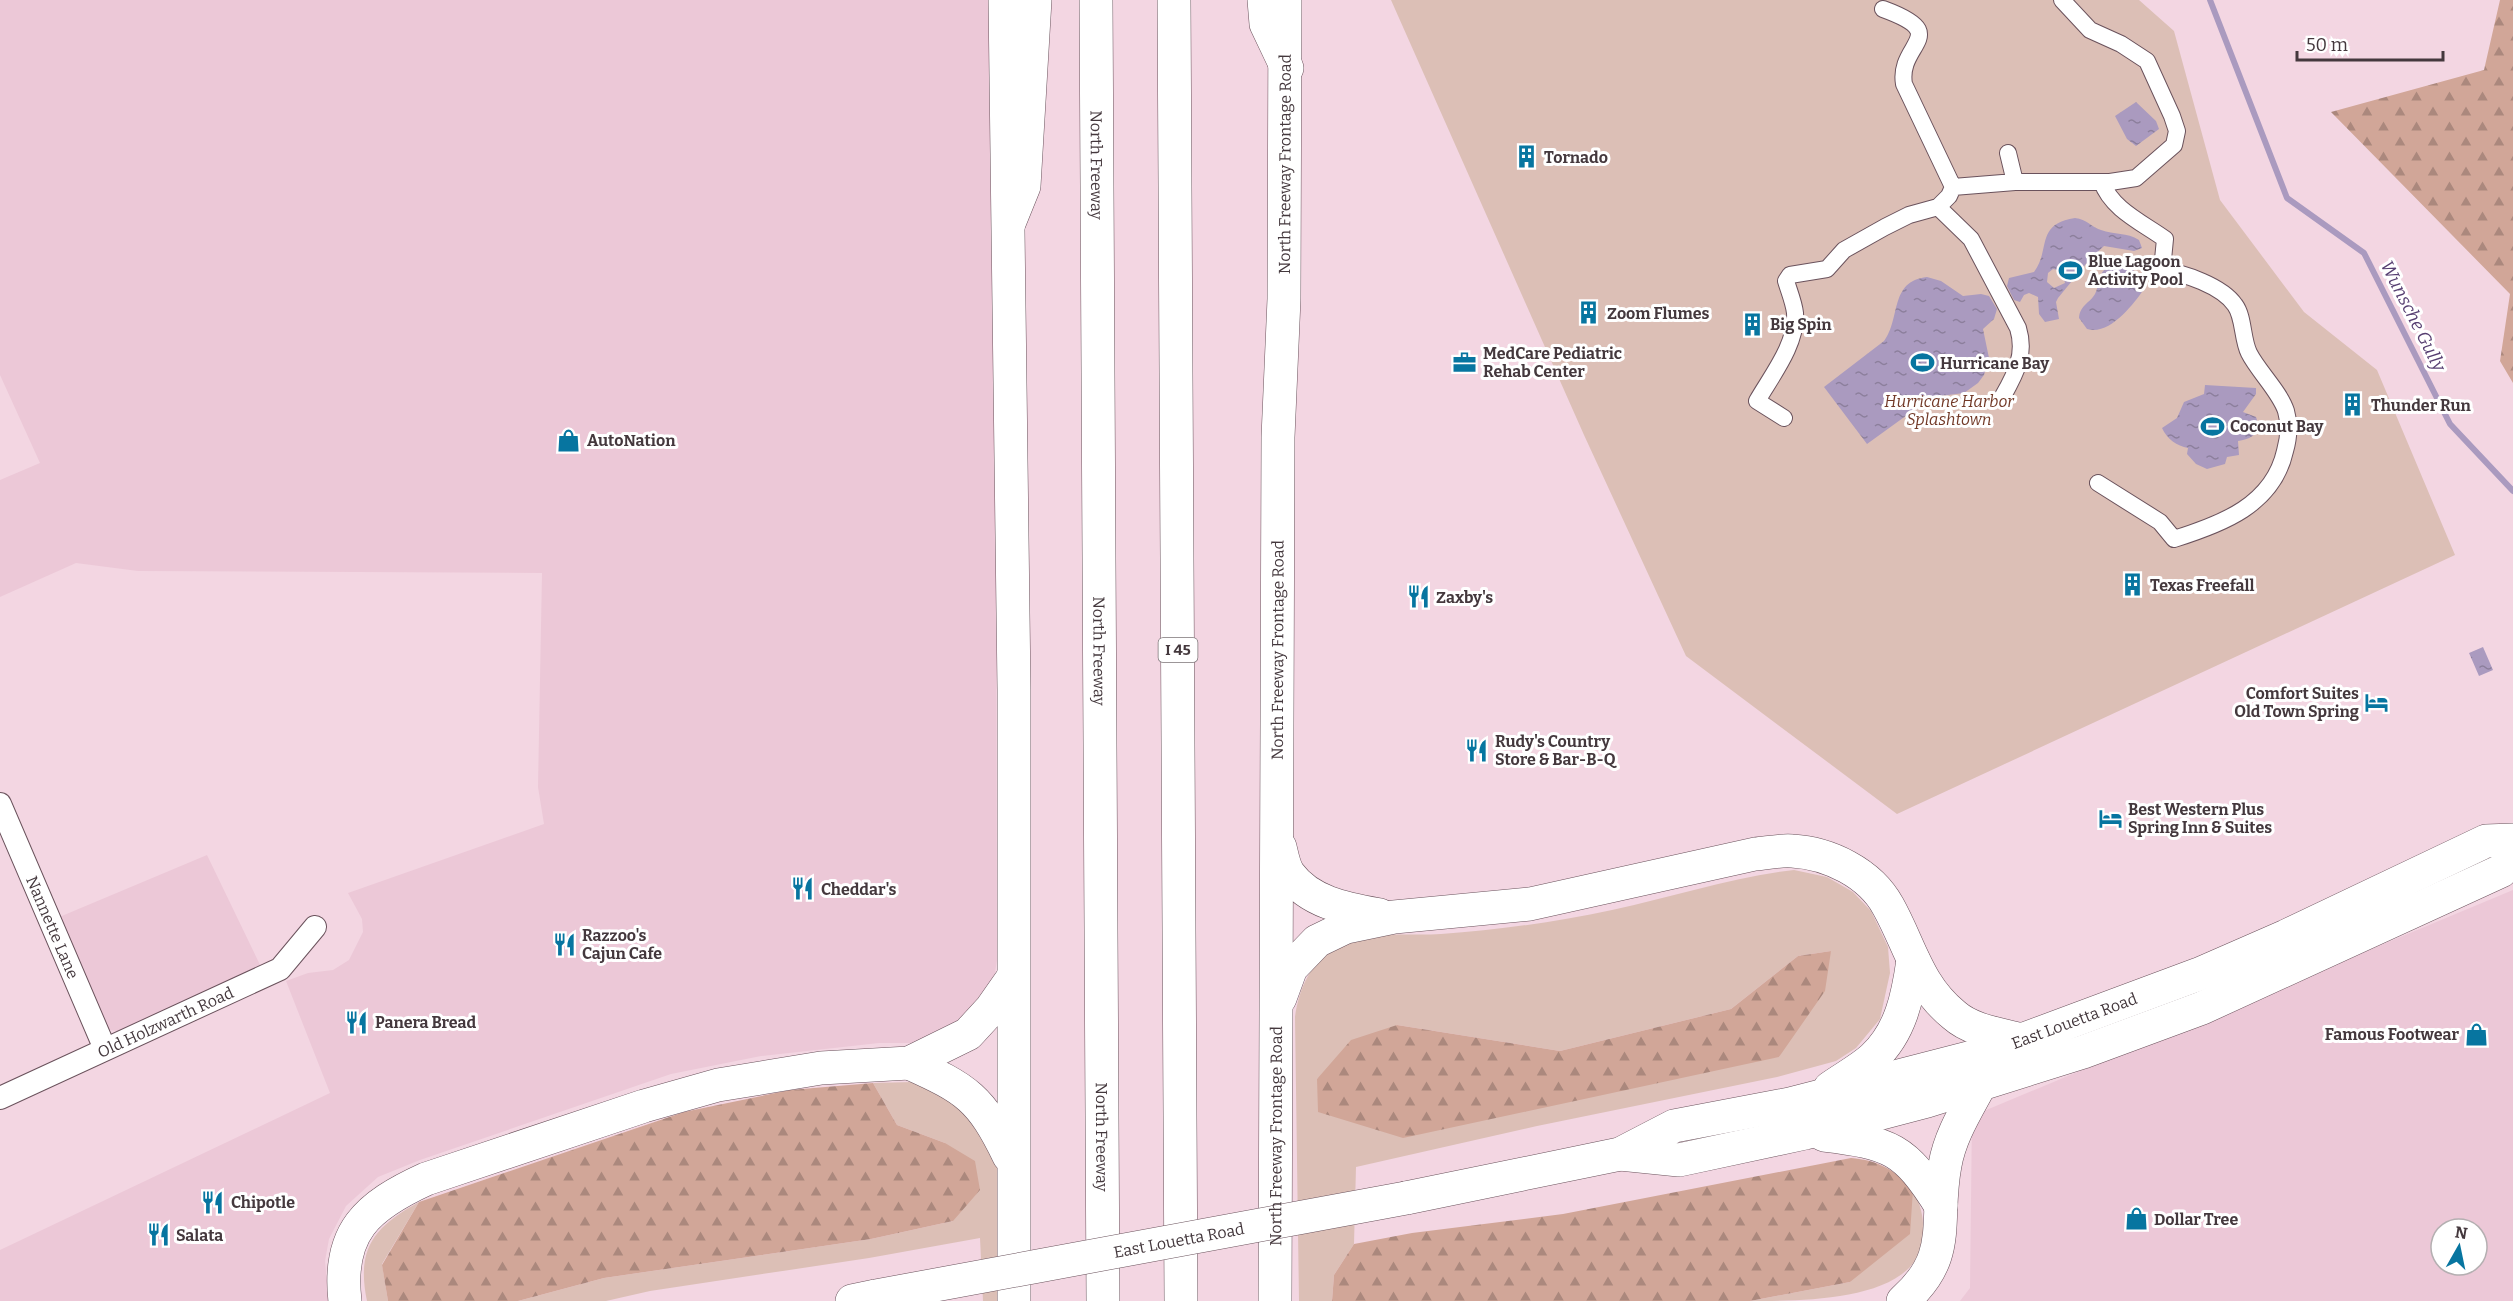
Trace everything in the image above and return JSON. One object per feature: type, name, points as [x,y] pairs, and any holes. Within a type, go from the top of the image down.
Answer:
[{"type":"main road","points":[[1005,0],[1010,223],[1008,325],[1014,689],[1012,979],[1014,1301]]},
{"type":"main road","points":[[1010,223],[1024,186],[1035,0]]},
{"type":"main road","name":"North Freeway","points":[[1096,0],[1103,1301]]},
{"type":"main road","name":"I 45","points":[[1174,0],[1181,1301]]},
{"type":"main road","points":[[1264,0],[1266,24],[1287,68]]},
{"type":"main road","name":"North Freeway Frontage Road","points":[[1276,1299],[1278,437],[1284,309],[1287,68],[1285,0]]},
{"type":"main road","points":[[1277,840],[1288,873],[1308,892],[1340,907],[1394,918]]},
{"type":"main road","name":"East Louetta Road","points":[[864,1299],[1406,1198],[1620,1154],[1674,1126],[1815,1098],[1984,1054],[2173,984],[2286,936],[2486,841],[2513,840]]},
{"type":"main road","points":[[1276,1011],[1291,968],[1317,941],[1346,927],[1394,918],[1530,904],[1755,854],[1792,851],[1839,863],[1875,886],[1889,906],[1930,993],[1955,1017],[1979,1029],[2022,1040]]},
{"type":"main road","name":"East Louetta Road","points":[[1620,1154],[1679,1160],[1805,1133],[1980,1084],[2083,1052],[2202,1008],[2501,871],[2513,859]]},
{"type":"main road","points":[[1815,1098],[1873,1058],[1894,1032],[1908,995],[1913,960]]},
{"type":"main road","points":[[345,1301],[343,1272],[347,1244],[360,1222],[378,1204],[426,1179],[644,1106],[718,1085],[821,1068],[909,1063],[968,1034],[992,1009],[1012,979]]},
{"type":"main road","points":[[2150,1027],[2156,1008],[2173,984]]},
{"type":"main road","points":[[909,1063],[956,1084],[968,1093],[993,1123],[1012,1161]]},
{"type":"main road","points":[[1903,1301],[1922,1284],[1933,1266],[1940,1244],[1944,1166],[1951,1138],[1980,1084]]},
{"type":"main road","points":[[1805,1133],[1874,1141],[1902,1156],[1923,1178],[1941,1206]]},
{"type":"street","points":[[1953,187],[2015,182],[2102,182],[2136,178],[2174,145],[2177,131],[2147,61],[2121,44],[2090,30],[2062,0]]},
{"type":"street","points":[[1784,418],[1757,401],[1783,355],[1792,333],[1795,313],[1786,280],[1790,275],[1827,269],[1844,250],[1884,227],[1909,215],[1938,207],[1949,196],[1953,187],[1904,84],[1902,74],[1905,61],[1917,46],[1920,36],[1918,28],[1908,19],[1883,9]]},
{"type":"street","points":[[2008,153],[2015,182]]},
{"type":"street","points":[[2098,483],[2160,522],[2174,539],[2239,514],[2270,488],[2282,467],[2290,434],[2285,409],[2248,351],[2236,305],[2215,289],[2182,273],[2162,270],[2165,240],[2129,216],[2106,193],[2102,182]]},
{"type":"street","points":[[1938,207],[1971,239],[2008,309],[2023,344],[2018,366],[2003,396]]},
{"type":"street","name":"Nannette Lane","points":[[0,804],[105,1049]]},
{"type":"street","name":"Old Holzwarth Road","points":[[0,1098],[280,969],[315,927]]},
{"type":"shaded area","points":[[0,0],[995,0],[997,960],[994,979],[970,1019],[916,1043],[879,1043],[761,1056],[671,1074],[420,1160],[378,1177],[346,1206],[329,1239],[325,1261],[329,1301],[0,1301],[0,1250],[330,1093],[286,981],[308,973],[333,970],[349,960],[363,932],[362,919],[348,893],[544,824],[538,787],[542,573],[138,571],[76,563],[0,597],[0,480],[40,463],[0,375]]},
{"type":"shaded area","points":[[207,855],[262,969],[126,1032],[110,1030],[103,1023],[57,918]]},
{"type":"shaded area","points":[[2513,890],[2513,1301],[1960,1301],[1970,1288],[1972,1116]]},
{"type":"green space","name":"Hurricane Harbor Splashtown","points":[[1391,0],[2139,0],[2174,31],[2220,200],[2304,312],[2377,370],[2455,555],[1897,814],[1686,656],[1584,435]]},
{"type":"green space","points":[[2500,0],[2513,0],[2513,383],[2500,361],[2510,294],[2331,112],[2484,70]]},
{"type":"green space","points":[[1794,870],[1827,877],[1853,892],[1871,911],[1888,947],[1890,973],[1880,1019],[1856,1048],[1836,1061],[1777,1077],[1537,1126],[1356,1167],[1354,1244],[1334,1275],[1332,1301],[1299,1301],[1295,1017],[1303,986],[1320,959],[1338,946],[1362,938],[1462,932],[1548,922],[1612,910],[1771,873]],"holes":[[[1831,951],[1779,1057],[1317,1079],[1397,1025],[1560,1051],[1731,1009],[1798,956]]]},
{"type":"green space","points":[[1831,951],[1825,991],[1779,1057],[1403,1138],[1318,1112],[1317,1079],[1351,1040],[1397,1025],[1560,1051],[1731,1009],[1798,956]]},
{"type":"green space","points":[[914,1082],[939,1086],[995,1147],[999,1179],[998,1301],[983,1301],[980,1238],[869,1258],[650,1291],[606,1301],[518,1301],[604,1278],[871,1239],[953,1221],[945,1143],[897,1125],[873,1083]]},
{"type":"green space","points":[[873,1083],[897,1125],[945,1143],[975,1161],[980,1190],[953,1221],[871,1239],[604,1278],[518,1301],[388,1301],[382,1265],[419,1202],[684,1112],[790,1090]]},
{"type":"green space","points":[[1851,1158],[1870,1161],[1885,1167],[1913,1190],[1910,1234],[1850,1282],[1750,1301],[1332,1301],[1334,1275],[1354,1244],[1412,1233],[1563,1214]]},
{"type":"green space","points":[[1913,1190],[1922,1213],[1922,1244],[1920,1252],[1909,1268],[1892,1280],[1871,1289],[1847,1295],[1796,1300],[1750,1301],[1850,1282]]},
{"type":"green space","points":[[419,1202],[382,1264],[388,1301],[367,1301],[364,1267],[372,1241],[390,1221]]},
{"type":"water","points":[[2136,102],[2156,121],[2159,129],[2136,146],[2127,139],[2115,116]]},
{"type":"water","name":"Blue Lagoon Activity Pool","points":[[2075,218],[2086,221],[2101,230],[2139,240],[2142,248],[2134,251],[2104,246],[2090,259],[2058,298],[2056,302],[2059,319],[2045,322],[2039,314],[2038,297],[2029,293],[2024,295],[2020,302],[2014,300],[2007,286],[2009,278],[2034,272],[2049,232],[2062,221]],"holes":[[[2053,269],[2062,271],[2065,283],[2054,288],[2047,282],[2048,273]]]},
{"type":"water","points":[[2117,265],[2128,267],[2135,272],[2141,279],[2144,289],[2127,311],[2112,324],[2095,330],[2087,329],[2079,318],[2081,310],[2095,294],[2103,272]]},
{"type":"water","name":"Hurricane Bay","points":[[1927,277],[1941,281],[1963,296],[1981,294],[1989,296],[1997,309],[1994,319],[1983,329],[1989,358],[1984,375],[1978,383],[1964,393],[1932,397],[1867,444],[1824,387],[1884,341],[1893,322],[1901,293],[1915,280]]},
{"type":"water","name":"Coconut Bay","points":[[2205,385],[2256,388],[2256,394],[2243,412],[2256,417],[2258,423],[2257,431],[2251,437],[2238,441],[2239,455],[2227,457],[2225,464],[2207,469],[2196,464],[2187,454],[2188,448],[2173,441],[2162,428],[2177,418],[2184,402],[2204,394]]},
{"type":"water","points":[[2483,647],[2493,670],[2479,676],[2469,653]]},
{"type":"waterway","name":"Wunsche Gully","points":[[2210,0],[2287,198],[2364,253],[2450,424],[2513,491]]},
{"type":"place","name":"Tornado","points":[[1526,157]]},
{"type":"place","name":"Blue Lagoon Activity Pool","points":[[2070,270]]},
{"type":"place","name":"Zoom Flumes","points":[[1589,313]]},
{"type":"place","name":"Big Spin","points":[[1752,324]]},
{"type":"place","name":"MedCare Pediatric Rehab Center","points":[[1465,362]]},
{"type":"place","name":"Hurricane Bay","points":[[1922,363]]},
{"type":"place","name":"Thunder Run","points":[[2353,405]]},
{"type":"place","name":"Coconut Bay","points":[[2212,426]]},
{"type":"place","name":"AutoNation","points":[[569,440]]},
{"type":"place","name":"Texas Freefall","points":[[2132,585]]},
{"type":"place","name":"Zaxby's","points":[[1418,597]]},
{"type":"place","name":"Comfort Suites Old Town Spring","points":[[2377,702]]},
{"type":"place","name":"Rudy's Country Store & Bar-B-Q","points":[[1477,750]]},
{"type":"place","name":"Best Western Plus Spring Inn & Suites","points":[[2110,818]]},
{"type":"place","name":"Cheddar's","points":[[803,889]]},
{"type":"place","name":"Razzoo's Cajun Cafe","points":[[564,944]]},
{"type":"place","name":"Panera Bread","points":[[357,1022]]},
{"type":"place","name":"Famous Footwear","points":[[2477,1034]]},
{"type":"place","name":"Chipotle","points":[[213,1202]]},
{"type":"place","name":"Dollar Tree","points":[[2136,1219]]},
{"type":"place","name":"Salata","points":[[158,1235]]}]
